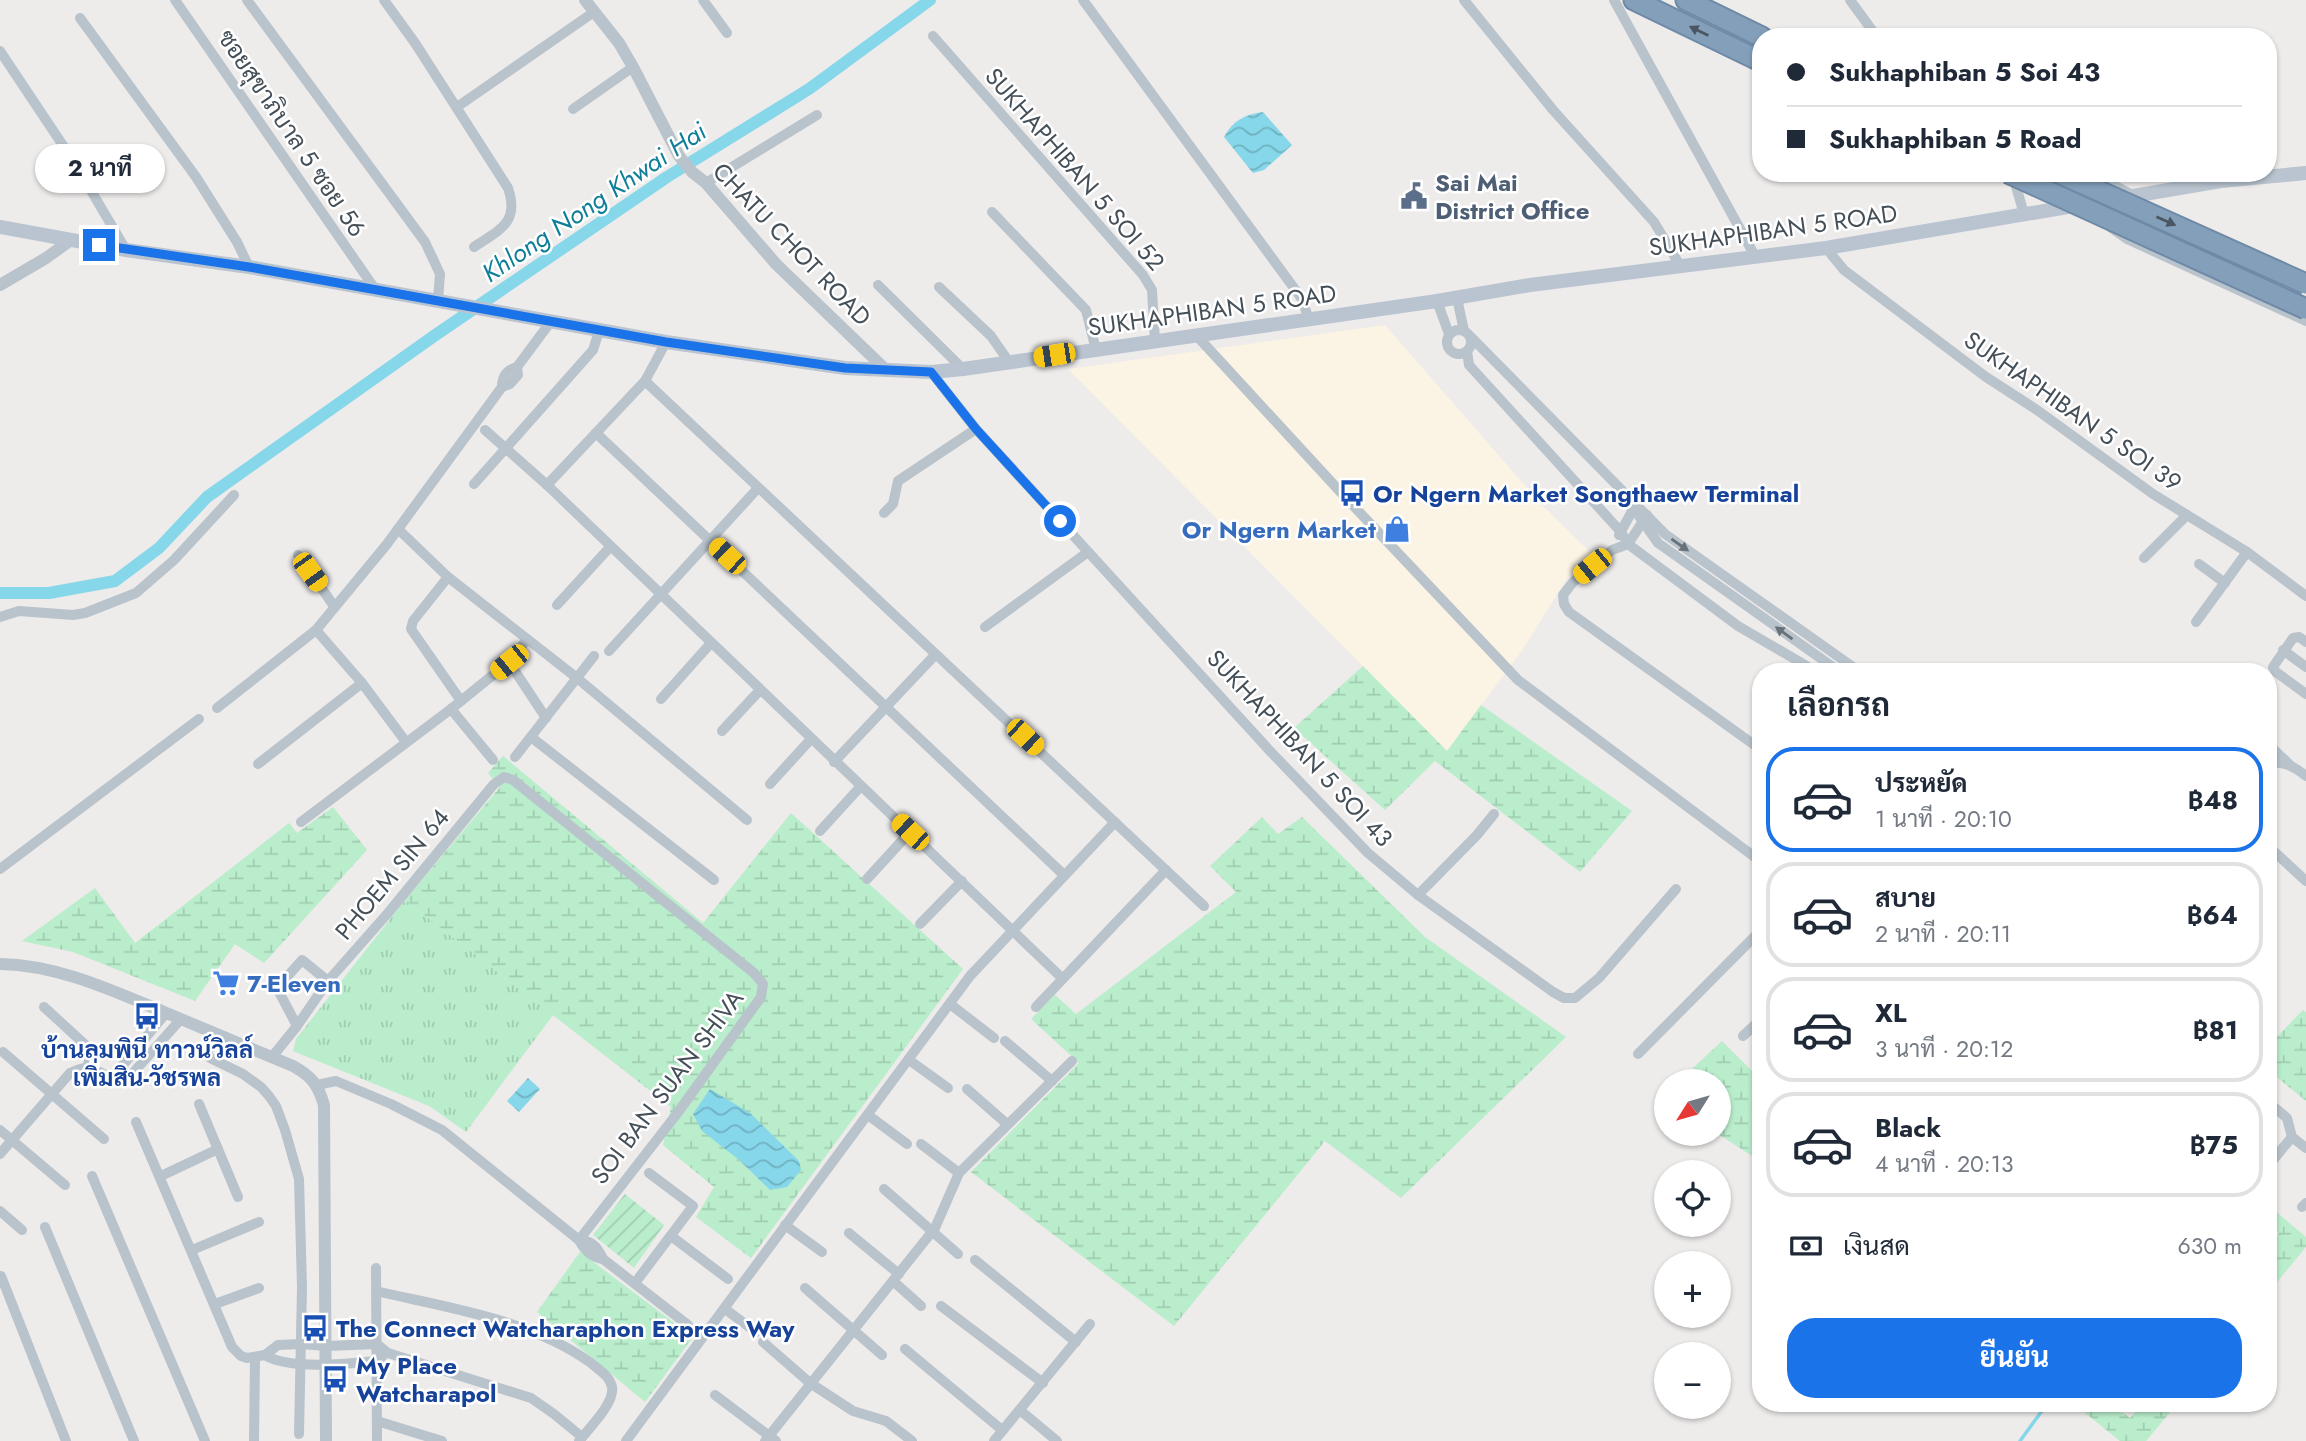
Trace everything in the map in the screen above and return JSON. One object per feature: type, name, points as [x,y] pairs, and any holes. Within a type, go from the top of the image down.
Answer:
[{"type":"highway","points":[[1634,0],[1752,57]]},
{"type":"highway","points":[[1686,0],[1752,32]]},
{"type":"highway","points":[[2029,182],[2306,310]]},
{"type":"highway","points":[[2079,182],[2306,284]]},
{"type":"main road","name":"SUKHAPHIBAN 5 ROAD","points":[[2277,176],[2306,173]]},
{"type":"main road","name":"SUKHAPHIBAN 5 ROAD","points":[[0,227],[126,250],[249,267],[666,342],[845,368],[931,372],[1309,320],[1530,285],[1826,248],[2215,182]]},
{"type":"street","name":"ซอยสุขาภิบาล 5 ซอย 56","points":[[175,0],[375,289]]},
{"type":"street","points":[[247,0],[425,242],[440,274],[438,300]]},
{"type":"street","points":[[384,0],[508,188],[509,220],[505,226],[474,247]]},
{"type":"street","name":"CHATU CHOT ROAD","points":[[585,0],[619,43],[680,156],[692,172],[706,183],[776,264],[886,370]]},
{"type":"street","points":[[703,0],[727,33]]},
{"type":"street","points":[[1083,0],[1302,299],[1309,320]]},
{"type":"street","points":[[1464,0],[1553,110],[1654,222],[1681,267]]},
{"type":"street","points":[[1614,0],[1756,258]]},
{"type":"street","points":[[1850,0],[1870,28]]},
{"type":"street","points":[[457,107],[594,12]]},
{"type":"street","points":[[80,18],[196,177],[237,242],[249,267]]},
{"type":"street","name":"SUKHAPHIBAN 5 SOI 52","points":[[933,36],[1143,275],[1152,290],[1155,341]]},
{"type":"street","points":[[0,51],[76,165],[126,250]]},
{"type":"street","points":[[573,109],[633,67]]},
{"type":"street","points":[[706,183],[817,115]]},
{"type":"street","points":[[2013,182],[2024,214]]},
{"type":"street","points":[[2108,182],[2134,196]]},
{"type":"street","points":[[2092,204],[2101,219],[2127,239],[2306,321]]},
{"type":"street","points":[[992,212],[1086,310],[1096,350]]},
{"type":"street","points":[[0,285],[71,240]]},
{"type":"street","name":"SUKHAPHIBAN 5 SOI 39","points":[[1826,248],[1844,270],[1915,325],[2153,494],[2247,552],[2306,596]]},
{"type":"street","points":[[878,285],[963,369]]},
{"type":"street","points":[[939,287],[991,336],[1009,362]]},
{"type":"street","points":[[1437,301],[1449,334],[1447,346],[1452,353],[1460,355],[1467,351],[1471,344],[1457,298]]},
{"type":"street","points":[[217,708],[316,630],[398,529],[502,387],[502,377],[509,369],[517,367],[552,320]]},
{"type":"street","points":[[474,484],[593,350],[600,328]]},
{"type":"street","points":[[1449,334],[1456,330],[1467,333],[1546,415],[1614,480],[1645,518],[1847,663]]},
{"type":"street","points":[[1196,335],[1518,680],[1752,855]]},
{"type":"street","points":[[547,485],[645,381],[666,342]]},
{"type":"street","points":[[1467,351],[1469,365],[1621,532],[1628,544],[1738,626],[1802,663]]},
{"type":"street","name":"SUKHAPHIBAN 5 SOI 43","points":[[931,372],[976,429],[1269,750],[1368,853],[1418,895],[1553,992],[1564,998],[1575,998],[1599,978],[1676,890]]},
{"type":"street","points":[[645,381],[1204,906]]},
{"type":"street","points":[[884,513],[893,504],[898,481],[976,429]]},
{"type":"street","points":[[485,430],[547,485],[810,740],[1062,978]]},
{"type":"street","points":[[596,433],[1064,875]]},
{"type":"street","points":[[609,651],[758,488]]},
{"type":"street","points":[[0,617],[19,611],[73,615],[85,613],[136,593],[174,560],[234,495]]},
{"type":"street","points":[[1612,550],[1635,507]]},
{"type":"street","points":[[2144,558],[2187,515]]},
{"type":"street","points":[[1645,518],[1628,544],[1612,550],[1573,582],[1563,595],[1564,604],[1569,612],[1752,743]]},
{"type":"street","points":[[1645,518],[1658,543],[1827,663]]},
{"type":"street","points":[[398,529],[448,578],[577,678],[747,820]]},
{"type":"street","points":[[558,606],[610,547]]},
{"type":"street","points":[[985,627],[1088,552]]},
{"type":"street","points":[[2196,622],[2247,552]]},
{"type":"street","points":[[298,555],[334,606]]},
{"type":"street","points":[[2199,564],[2225,583]]},
{"type":"street","points":[[448,578],[413,621],[411,629],[461,701]]},
{"type":"street","points":[[316,630],[362,683],[406,742]]},
{"type":"street","points":[[2274,663],[2295,637],[2299,636],[2306,642]]},
{"type":"street","points":[[301,822],[461,701],[509,662],[527,639]]},
{"type":"street","points":[[661,699],[712,643]]},
{"type":"street","points":[[2283,650],[2306,667]]},
{"type":"street","points":[[514,757],[594,656]]},
{"type":"street","points":[[834,762],[935,656]]},
{"type":"street","points":[[509,662],[546,718]]},
{"type":"street","points":[[2277,673],[2306,694]]},
{"type":"street","points":[[258,764],[362,683]]},
{"type":"street","points":[[722,732],[760,690]]},
{"type":"street","points":[[451,709],[493,760]]},
{"type":"street","points":[[0,869],[199,719]]},
{"type":"street","points":[[531,737],[714,880]]},
{"type":"street","points":[[770,784],[810,740]]},
{"type":"street","points":[[2277,753],[2306,776]]},
{"type":"street","points":[[2277,763],[2290,765]]},
{"type":"street","name":"SOI BAN SUAN SHIVA","points":[[494,784],[504,777],[513,780],[754,973],[763,984],[761,997],[684,1104],[579,1240]]},
{"type":"street","name":"PHOEM SIN 64","points":[[272,1057],[328,981],[388,914],[494,784]]},
{"type":"street","points":[[820,831],[861,786]]},
{"type":"street","points":[[1418,895],[1494,814]]},
{"type":"street","points":[[626,1441],[970,976],[1115,822]]},
{"type":"street","points":[[867,879],[910,832]]},
{"type":"street","points":[[2277,854],[2306,881]]},
{"type":"street","points":[[1036,1007],[1166,870]]},
{"type":"street","points":[[920,924],[962,881]]},
{"type":"street","points":[[1637,1055],[1752,939]]},
{"type":"street","points":[[297,1026],[277,988],[302,960],[328,981]]},
{"type":"street","points":[[0,964],[64,973],[109,989],[272,1057],[303,1072],[317,1085],[324,1105],[327,1441]]},
{"type":"street","points":[[950,1004],[1000,1039],[1052,1081]]},
{"type":"street","points":[[44,1007],[92,1051],[87,1068]]},
{"type":"street","points":[[112,1077],[166,1013]]},
{"type":"street","points":[[0,1154],[70,1073],[87,1068],[119,1080],[125,1079],[181,1019]]},
{"type":"street","points":[[1743,1036],[1752,1028]]},
{"type":"street","points":[[213,1032],[207,1052],[210,1058],[243,1074],[261,1087],[276,1106],[299,1179],[302,1287],[299,1434]]},
{"type":"street","points":[[3,1052],[104,1139]]},
{"type":"street","points":[[909,1060],[948,1088]]},
{"type":"street","points":[[715,1395],[770,1439],[810,1383],[932,1231],[959,1173],[1072,1061]]},
{"type":"street","points":[[317,1085],[336,1081],[442,1130],[579,1240],[587,1240],[599,1249],[603,1259],[688,1325]]},
{"type":"street","points":[[967,1089],[1007,1124]]},
{"type":"street","points":[[199,1104],[238,1197]]},
{"type":"street","points":[[2277,1110],[2287,1118],[2292,1136],[2306,1148]]},
{"type":"street","points":[[868,1115],[907,1144]]},
{"type":"street","points":[[136,1122],[236,1353],[247,1358],[260,1356],[278,1345],[301,1343],[327,1346],[377,1344],[388,1353],[531,1398],[554,1414],[580,1439],[608,1404],[612,1391],[611,1383],[605,1374],[580,1356],[544,1338],[513,1325],[376,1291]]},
{"type":"street","points":[[0,1130],[65,1185]]},
{"type":"street","points":[[2277,1155],[2292,1136]]},
{"type":"street","points":[[921,1144],[959,1173]]},
{"type":"street","points":[[161,1176],[218,1149]]},
{"type":"street","points":[[635,1283],[693,1206],[649,1173]]},
{"type":"street","points":[[92,1177],[205,1441]]},
{"type":"street","points":[[884,1189],[958,1254]]},
{"type":"street","points":[[0,1211],[22,1230]]},
{"type":"street","points":[[192,1250],[259,1222]]},
{"type":"street","points":[[785,1225],[822,1252]]},
{"type":"street","points":[[45,1227],[134,1441]]},
{"type":"street","points":[[849,1233],[921,1306]]},
{"type":"street","points":[[671,1236],[727,1279]]},
{"type":"street","points":[[975,1260],[1076,1342]]},
{"type":"street","points":[[376,1268],[377,1441]]},
{"type":"street","points":[[1,1276],[66,1441]]},
{"type":"street","points":[[215,1304],[259,1288]]},
{"type":"street","points":[[805,1288],[882,1355]]},
{"type":"street","points":[[941,1306],[1043,1383]]},
{"type":"street","points":[[725,1309],[756,1332]]},
{"type":"street","points":[[994,1441],[1090,1324]]},
{"type":"street","points":[[763,1342],[810,1383],[853,1411],[886,1421],[912,1441]]},
{"type":"street","points":[[905,1349],[1002,1430]]},
{"type":"street","points":[[260,1356],[273,1360],[327,1364],[376,1361],[388,1353]]},
{"type":"street","points":[[254,1441],[260,1356]]},
{"type":"street","points":[[1021,1411],[1057,1441]]},
{"type":"street","points":[[377,1420],[442,1441]]},
{"type":"shaded area","name":"Or Ngern Market","points":[[1385,325],[1541,504],[1592,554],[1567,578],[1524,648],[1447,751],[1068,369]]},
{"type":"green space","points":[[1363,666],[1447,751],[1481,705],[1632,811],[1580,872],[1435,761],[1385,810],[1294,728]]},
{"type":"green space","points":[[503,756],[703,923],[791,813],[963,969],[751,1258],[696,1217],[714,1187],[663,1145],[671,1107],[405,900],[500,787],[488,773]],"holes":[[[750,1113],[770,1190],[738,1159]]]},
{"type":"green space","points":[[333,807],[367,850],[264,963],[235,944],[195,1001],[73,952],[22,941],[95,888],[135,943],[289,823],[297,833]]},
{"type":"green space","points":[[1262,817],[1278,834],[1302,817],[1425,937],[1566,1037],[1401,1198],[1325,1141],[1174,1326],[971,1172],[1079,1063],[1031,1019],[1055,995],[1076,1014],[1236,892],[1210,866]]},
{"type":"green space","points":[[405,900],[553,1015],[466,1132],[429,1106],[293,1051],[296,1039]]},
{"type":"green space","points":[[2303,1010],[2306,1012],[2306,1101],[2277,1077],[2277,1037]]},
{"type":"green space","points":[[1722,1041],[1752,1071],[1752,1156],[1731,1142],[1731,1069],[1692,1069]]},
{"type":"green space","points":[[625,1194],[664,1225],[634,1268],[593,1235]]},
{"type":"green space","points":[[2277,1213],[2306,1237],[2306,1247],[2277,1282],[2277,1236]]},
{"type":"green space","points":[[580,1252],[693,1337],[645,1402],[537,1312]]},
{"type":"green space","points":[[2084,1412],[2122,1412],[2130,1418],[2135,1412],[2170,1412],[2146,1441],[2120,1441]]},
{"type":"water","points":[[1263,112],[1292,145],[1264,170],[1253,173],[1224,137],[1240,119]]},
{"type":"water","points":[[528,1078],[540,1089],[519,1112],[507,1101]]},
{"type":"water","points":[[710,1089],[750,1113],[799,1161],[801,1170],[787,1187],[770,1190],[738,1159],[702,1131],[693,1114]]},
{"type":"waterway","name":"Khlong Nong Khwai Hai","points":[[0,593],[49,593],[115,581],[159,548],[207,497],[434,336],[667,177],[809,89],[930,0]]},
{"type":"waterway","points":[[2020,1441],[2041,1412]]},
{"type":"place","name":"Sai Mai District Office","points":[[1414,196]]},
{"type":"place","name":"Or Ngern Market Songthaew Terminal","points":[[1352,493]]},
{"type":"place","name":"Or Ngern Market","points":[[1397,529]]},
{"type":"place","name":"7-Eleven","points":[[226,983]]},
{"type":"place","name":"บ้านลุมพินี ทาวน์วิลล์ เพิ่มสิน-วัชรพล","points":[[147,1016]]},
{"type":"place","name":"The Connect Watcharaphon Express Way","points":[[315,1328]]},
{"type":"place","name":"My Place Watcharapol","points":[[335,1379]]},
{"type":"route","points":[[99,245],[249,267],[666,342],[845,368],[931,372],[976,429],[1060,521]]}]
